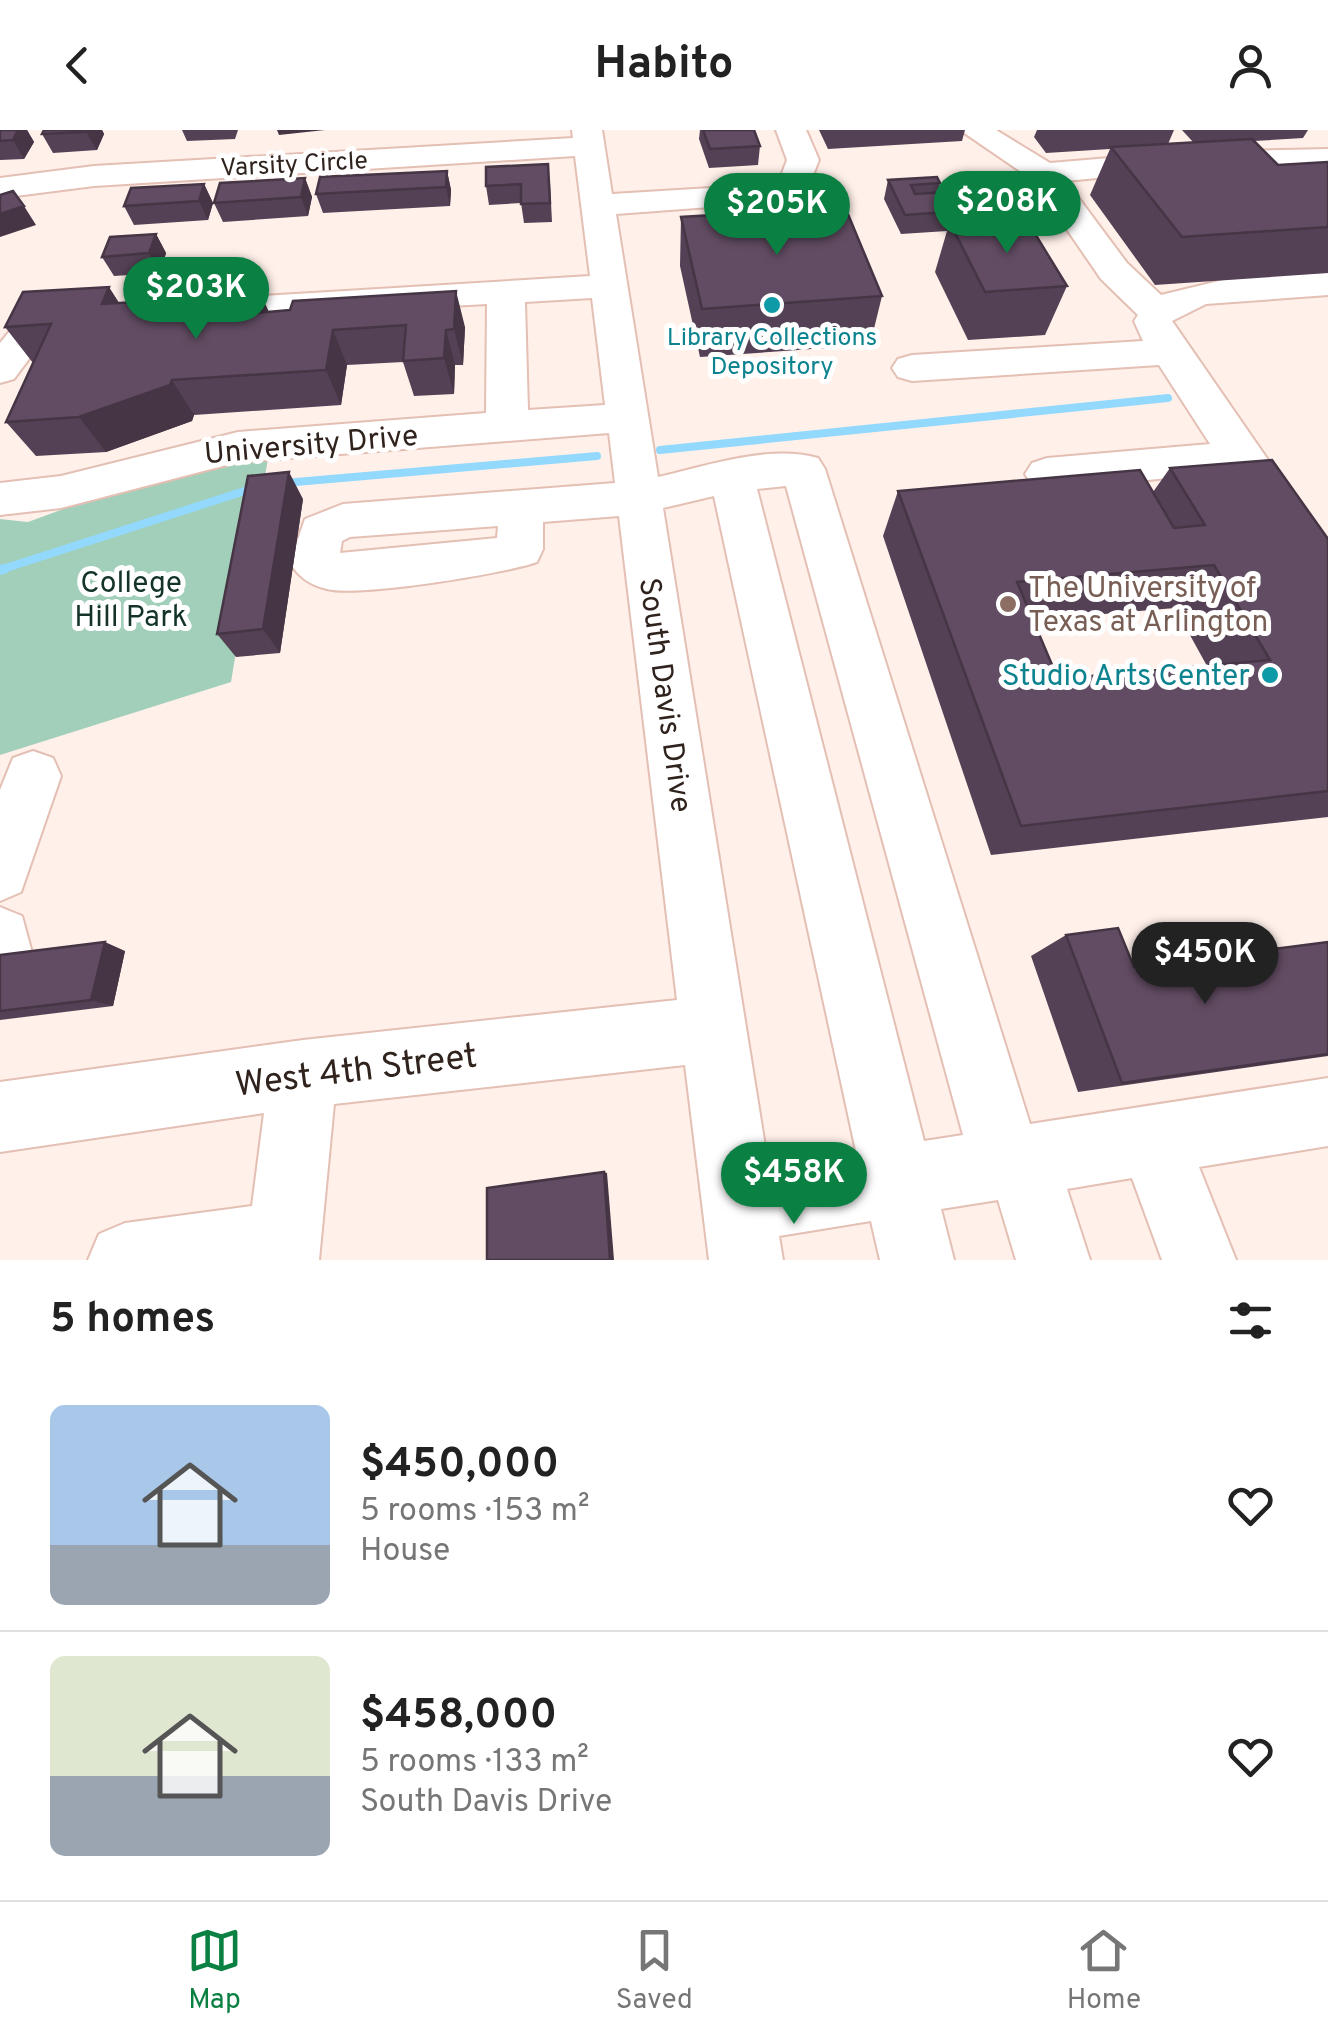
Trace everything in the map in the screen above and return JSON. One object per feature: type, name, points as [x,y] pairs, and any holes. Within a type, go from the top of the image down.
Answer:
[{"type":"street","points":[[598,205],[791,193],[803,160],[791,130]]},
{"type":"street","points":[[978,133],[1032,133]]},
{"type":"street","points":[[978,133],[1044,173],[1114,272],[1156,312],[1156,333],[1328,585]]},
{"type":"street","name":"South Davis Drive","points":[[588,138],[742,1233]]},
{"type":"street","name":"Varsity Circle","points":[[0,188],[94,176],[588,138]]},
{"type":"street","points":[[1044,173],[1182,162],[1328,158]]},
{"type":"street","points":[[1156,312],[1178,298],[1199,294],[1328,284]]},
{"type":"street","points":[[167,310],[609,286]]},
{"type":"street","points":[[506,294],[507,428]]},
{"type":"street","points":[[1,368],[41,317],[110,313]]},
{"type":"street","points":[[912,368],[1170,352]]},
{"type":"street","name":"University Drive","points":[[0,499],[81,489],[154,464],[239,446],[627,418]]},
{"type":"street","points":[[1047,474],[1240,456]]},
{"type":"street","points":[[521,507],[638,498],[732,476],[804,469],[1014,1161],[1054,1260]]},
{"type":"street","points":[[732,476],[917,1260]]},
{"type":"street","points":[[0,872],[33,776]]},
{"type":"street","points":[[0,938],[0,949]]},
{"type":"street","name":"West 4th Street","points":[[0,1117],[303,1074],[712,1028]]},
{"type":"street","points":[[115,1260],[283,1249],[303,1074]]},
{"type":"street","points":[[742,1233],[898,1179],[1328,1112]]},
{"type":"street","points":[[1153,1139],[1199,1260]]},
{"type":"green space","name":"College Hill Park","points":[[268,458],[231,682],[0,755],[0,519],[28,522],[175,468]]},
{"type":"building","points":[[0,130],[18,130],[13,140],[0,141]]},
{"type":"building","points":[[44,130],[87,130],[42,134]]},
{"type":"building","points":[[703,130],[754,130],[760,146],[710,149]]},
{"type":"building","points":[[1252,139],[1278,165],[1328,162],[1328,227],[1182,237],[1111,147]]},
{"type":"building","points":[[548,164],[550,203],[521,204],[521,184],[486,186],[486,167]]},
{"type":"building","points":[[447,171],[446,187],[316,194],[320,177]]},
{"type":"building","points":[[937,177],[940,183],[911,185],[915,194],[966,191],[977,210],[905,215],[888,180]]},
{"type":"building","points":[[305,178],[301,197],[214,203],[220,183]]},
{"type":"building","points":[[204,184],[199,201],[124,206],[131,188]]},
{"type":"building","points":[[13,191],[24,206],[0,214],[0,195]]},
{"type":"building","points":[[845,207],[882,296],[702,309],[681,217]]},
{"type":"building","points":[[1026,219],[1067,286],[985,292],[950,223]]},
{"type":"building","points":[[156,234],[149,253],[102,257],[110,237]]},
{"type":"building","points":[[109,287],[102,304],[261,295],[256,313],[290,310],[293,301],[456,291],[454,329],[446,330],[444,358],[403,361],[406,325],[333,330],[326,370],[172,380],[170,385],[79,417],[6,422],[51,324],[5,327],[23,292]]},
{"type":"building","name":"Studio Arts Center","points":[[1272,460],[1328,539],[1328,791],[1021,826],[898,491],[1140,470],[1174,528],[1205,525],[1170,468]],"holes":[[[1214,565],[1270,660],[1058,679],[1017,582]]]},
{"type":"building","points":[[289,472],[263,629],[217,634],[248,476]]},
{"type":"building","points":[[1118,928],[1134,967],[1328,942],[1328,1054],[1122,1083],[1066,935]]},
{"type":"building","points":[[105,942],[91,1000],[0,1011],[0,955]]},
{"type":"building","points":[[604,1172],[610,1260],[487,1260],[487,1188]]},
{"type":"waterway","points":[[660,450],[1168,398]]},
{"type":"waterway","points":[[284,483],[597,456]]},
{"type":"waterway","points":[[4,569],[0,570],[257,487]]},
{"type":"place","name":"Library Collections Depository","points":[[772,305]]},
{"type":"place","name":"The University of Texas at Arlington","points":[[1008,604]]},
{"type":"place","name":"Studio Arts Center","points":[[1270,675]]}]
